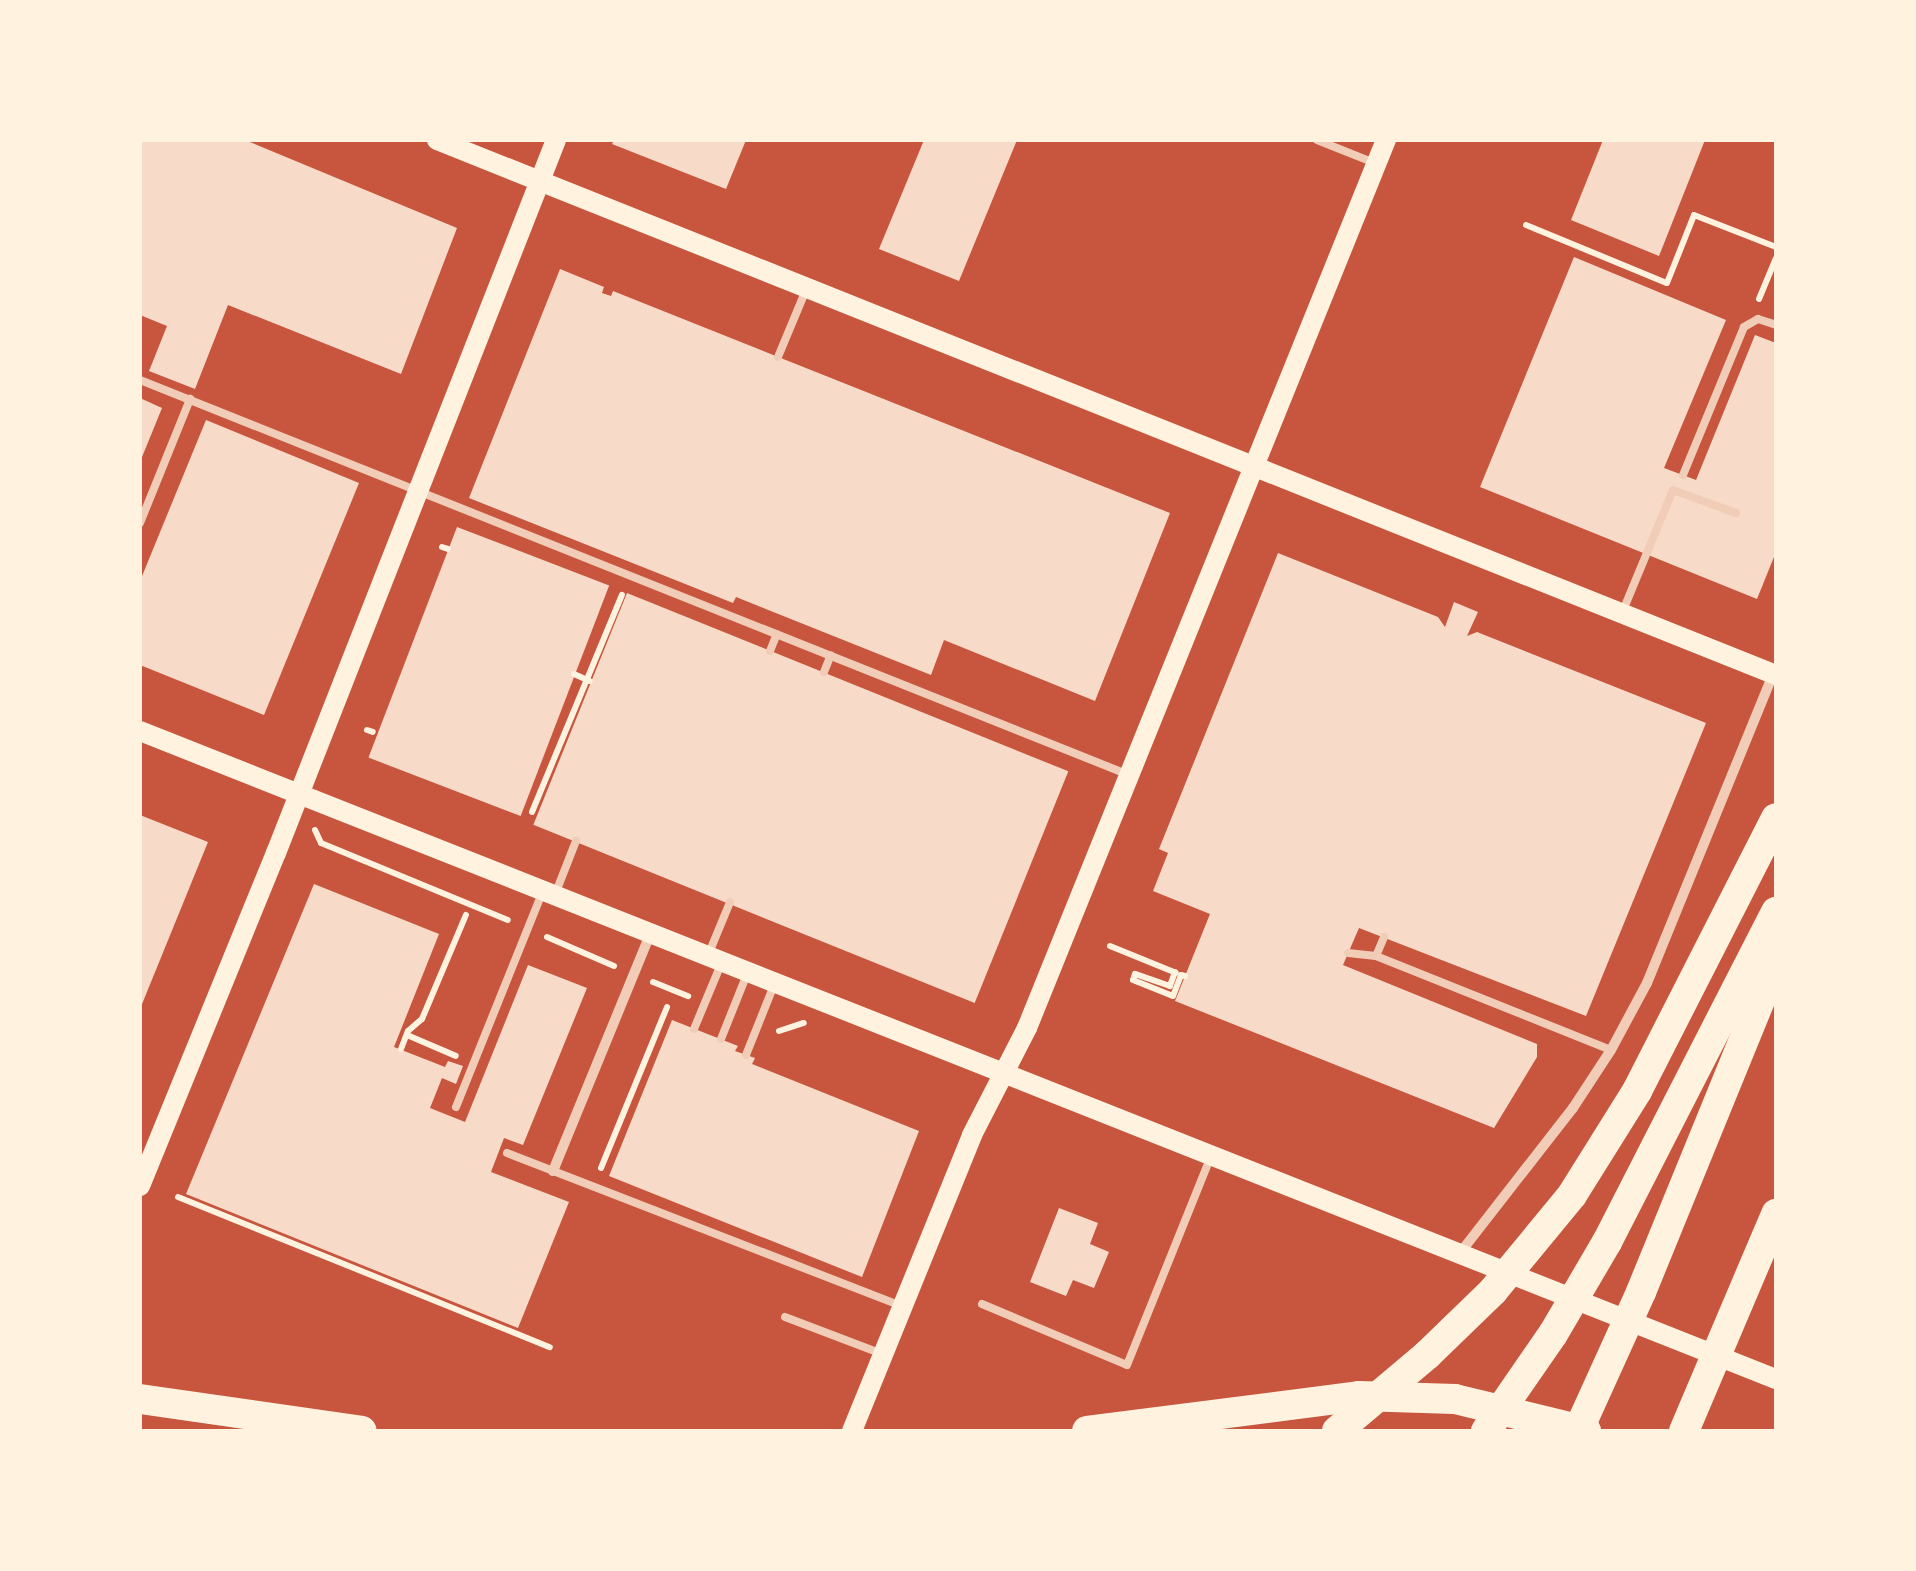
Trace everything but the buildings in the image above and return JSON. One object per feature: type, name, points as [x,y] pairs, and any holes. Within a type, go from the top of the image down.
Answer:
[{"type":"highway","points":[[1337,1431],[1427,1355],[1493,1291],[1572,1195],[1637,1092],[1776,818]]},
{"type":"highway","points":[[1486,1431],[1552,1334],[1607,1242],[1776,912]]},
{"type":"highway","points":[[1578,1431],[1641,1292],[1776,962]]},
{"type":"highway","points":[[1684,1431],[1776,1214]]},
{"type":"highway","points":[[1087,1431],[1359,1396],[1455,1398],[1586,1431]]},
{"type":"highway","points":[[140,1400],[249,1431]]},
{"type":"highway","points":[[140,1400],[362,1431]]},
{"type":"main road","points":[[437,140],[1775,671]]},
{"type":"main road","points":[[140,1186],[556,140]]},
{"type":"main road","points":[[852,1430],[972,1134],[1027,1028],[1386,140]]},
{"type":"main road","points":[[140,731],[1776,1380]]},
{"type":"street","points":[[1460,1254],[1573,1108],[1611,1050],[1647,982],[1775,671]]},
{"type":"street","points":[[553,1171],[652,931]]},
{"type":"lane","points":[[1317,140],[1377,164]]},
{"type":"lane","points":[[778,356],[807,288]]},
{"type":"lane","points":[[1683,474],[1744,327],[1750,319],[1758,318],[1776,325]]},
{"type":"lane","points":[[140,380],[1129,775]]},
{"type":"lane","points":[[140,523],[190,400]]},
{"type":"lane","points":[[1622,613],[1673,490],[1736,513]]},
{"type":"lane","points":[[770,651],[777,634]]},
{"type":"lane","points":[[824,672],[831,656]]},
{"type":"lane","points":[[456,1107],[550,891],[576,841]]},
{"type":"lane","points":[[694,1029],[730,902]]},
{"type":"lane","points":[[1376,956],[1384,937]]},
{"type":"lane","points":[[1348,952],[1376,956],[1611,1050]]},
{"type":"lane","points":[[721,1040],[748,970]]},
{"type":"lane","points":[[746,1055],[776,982]]},
{"type":"lane","points":[[507,1153],[903,1307]]},
{"type":"lane","points":[[982,1304],[1127,1365],[1212,1155]]},
{"type":"lane","points":[[785,1317],[884,1354]]},
{"type":"path","points":[[1526,225],[1667,283],[1694,215],[1776,247]]},
{"type":"path","points":[[1776,258],[1758,301],[1776,308]]},
{"type":"path","points":[[532,812],[630,575]]},
{"type":"path","points":[[574,674],[589,680]]},
{"type":"path","points":[[321,844],[519,925]]},
{"type":"path","points":[[400,1049],[406,1035],[422,1019],[466,915]]},
{"type":"path","points":[[540,934],[601,961]]},
{"type":"path","points":[[1110,946],[1180,975]]},
{"type":"path","points":[[1136,974],[1170,986],[1180,975],[1173,996],[1133,980],[1136,974]]},
{"type":"path","points":[[594,1186],[666,1007]]},
{"type":"path","points":[[406,1035],[474,1063]]},
{"type":"path","points":[[178,1197],[550,1346]]}]
